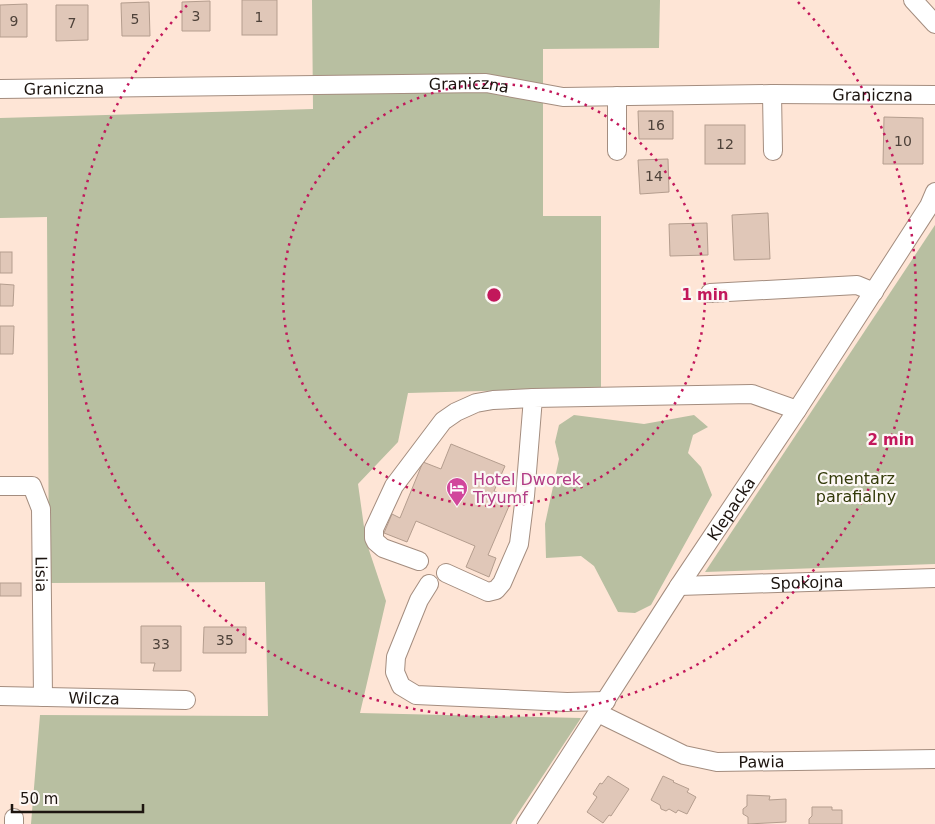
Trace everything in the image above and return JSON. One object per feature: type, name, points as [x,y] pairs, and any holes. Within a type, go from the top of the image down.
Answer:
[{"type":"street","points":[[913,0],[935,24]]},
{"type":"street","name":"Graniczna","points":[[0,89],[486,82],[562,97],[935,94]]},
{"type":"street","points":[[772,94],[773,151]]},
{"type":"street","points":[[617,96],[617,152]]},
{"type":"street","name":"Klepacka","points":[[526,824],[679,586],[874,292],[929,206],[935,192]]},
{"type":"street","points":[[710,293],[857,285],[874,292]]},
{"type":"street","points":[[419,561],[383,548],[374,538],[374,529],[394,486],[443,421],[456,412],[476,403],[493,400],[533,398],[752,394],[797,410]]},
{"type":"street","points":[[446,574],[488,592],[496,590],[502,583],[519,544],[533,398]]},
{"type":"street","name":"Lisia","points":[[0,486],[32,486],[41,509],[43,697]]},
{"type":"street","name":"Spokojna","points":[[679,586],[935,578]]},
{"type":"street","points":[[429,584],[419,600],[396,657],[395,672],[401,686],[416,695],[567,702],[602,707]]},
{"type":"street","name":"Wilcza","points":[[0,696],[186,700]]},
{"type":"street","name":"Pawia","points":[[602,707],[684,755],[716,762],[935,759]]},
{"type":"green space","points":[[312,0],[660,0],[659,48],[543,49],[543,216],[601,216],[601,388],[408,393],[398,442],[358,484],[366,541],[386,601],[360,713],[581,718],[511,824],[31,824],[40,715],[268,716],[265,582],[49,583],[47,217],[0,218],[0,118],[313,109]]},
{"type":"green space","name":"Cmentarz parafialny","points":[[935,225],[935,564],[705,572]]},
{"type":"green space","points":[[574,415],[644,424],[694,415],[708,427],[693,435],[688,453],[701,467],[712,495],[651,605],[635,613],[618,612],[594,566],[581,556],[546,558],[545,524],[559,459],[555,442],[559,425]]},
{"type":"building","points":[[242,0],[277,0],[277,35],[242,35]]},
{"type":"building","points":[[210,1],[210,31],[182,31],[182,2]]},
{"type":"building","points":[[149,2],[150,36],[122,36],[121,3]]},
{"type":"building","points":[[27,4],[27,37],[0,37],[0,5]]},
{"type":"building","points":[[56,5],[88,5],[88,40],[56,41]]},
{"type":"building","points":[[638,111],[673,111],[673,139],[639,139]]},
{"type":"building","points":[[884,117],[923,118],[923,164],[883,164]]},
{"type":"building","points":[[705,125],[745,125],[745,164],[705,164]]},
{"type":"building","points":[[668,159],[669,192],[640,194],[638,160]]},
{"type":"building","points":[[768,213],[770,259],[734,260],[732,215]]},
{"type":"building","points":[[707,223],[708,255],[670,256],[669,224]]},
{"type":"building","points":[[0,252],[12,252],[12,273],[0,273]]},
{"type":"building","points":[[0,284],[14,285],[13,306],[0,306]]},
{"type":"building","points":[[0,326],[14,326],[13,354],[0,354]]},
{"type":"building","name":"Hotel Dworek Tryumf","points":[[451,444],[505,466],[494,491],[512,499],[488,555],[496,558],[489,577],[466,567],[475,546],[416,521],[407,542],[384,533],[392,514],[400,518],[423,462],[441,469]]},
{"type":"building","points":[[0,583],[21,583],[21,596],[0,596]]},
{"type":"building","points":[[141,626],[181,626],[181,671],[153,671],[155,663],[141,663]]},
{"type":"building","points":[[204,627],[246,627],[246,653],[203,653]]},
{"type":"building","points":[[608,776],[629,789],[611,816],[609,815],[603,823],[587,812],[597,797],[593,794],[600,783],[602,784]]},
{"type":"building","points":[[663,776],[689,789],[687,792],[696,797],[687,814],[678,810],[676,813],[669,809],[666,811],[651,800]]},
{"type":"building","points":[[747,795],[770,796],[769,800],[786,799],[786,822],[748,824],[748,817],[743,814],[743,809],[747,806]]},
{"type":"building","points":[[812,807],[832,807],[832,810],[842,810],[842,824],[809,824],[809,819],[812,816]]},
{"type":"place","name":"Hotel Dworek Tryumf","points":[[457,507]]}]
